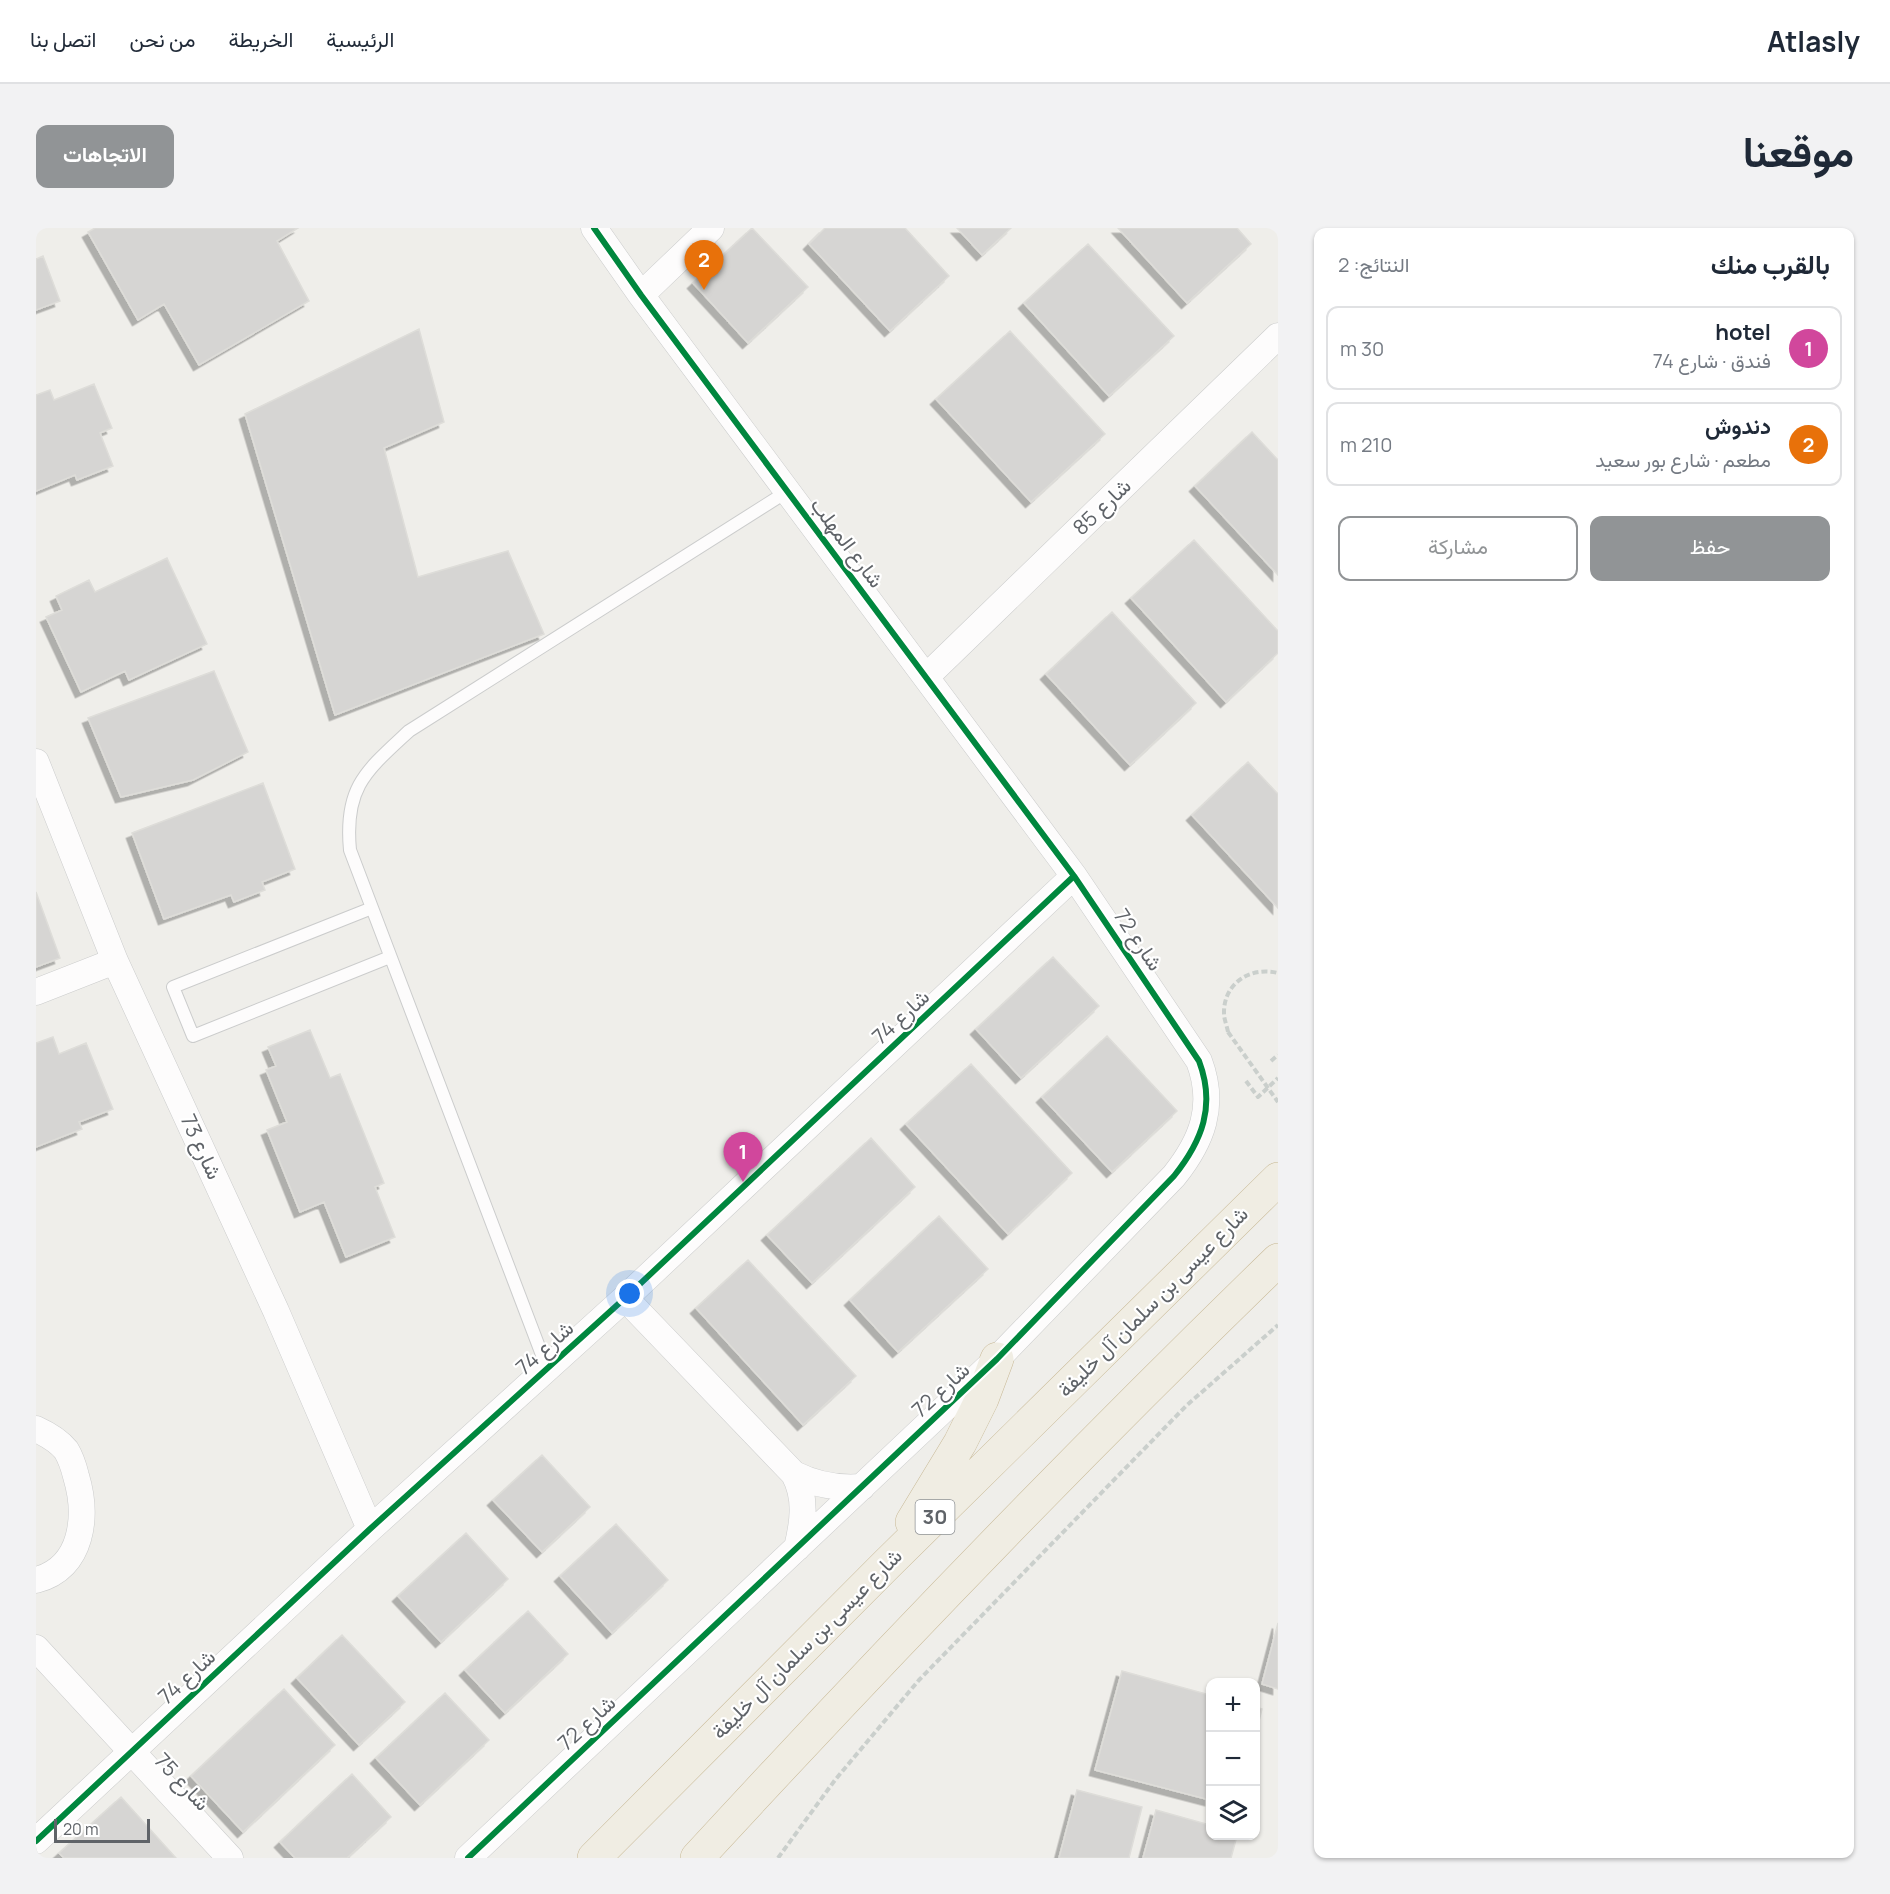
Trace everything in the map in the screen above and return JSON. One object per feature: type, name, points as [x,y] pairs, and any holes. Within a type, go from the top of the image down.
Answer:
[{"type":"highway","name":"شارع عيسى بن سلمان آل خليفة","points":[[594,1858],[887,1564],[1278,1179]]},
{"type":"highway","points":[[697,1858],[848,1695],[1198,1337],[1278,1260]]},
{"type":"highway","points":[[887,1564],[960,1443],[982,1399],[997,1359]]},
{"type":"street","name":"شارع المهلب","points":[[594,228],[641,295],[1074,876]]},
{"type":"street","points":[[641,295],[711,228]]},
{"type":"street","name":"شارع 85","points":[[926,677],[1278,336]]},
{"type":"street","name":"شارع 73","points":[[36,762],[115,961],[276,1311],[370,1529]]},
{"type":"street","name":"شارع 74","points":[[36,1841],[370,1529],[625,1298],[1074,876]]},
{"type":"street","name":"شارع 72","points":[[468,1858],[997,1359],[1174,1176],[1190,1156],[1204,1123],[1207,1091],[1199,1061],[1074,876]]},
{"type":"street","points":[[36,992],[115,961]]},
{"type":"street","points":[[625,1298],[794,1474],[800,1488],[803,1506],[797,1548]]},
{"type":"street","points":[[36,1429],[50,1435],[66,1451],[79,1484],[82,1516],[78,1541],[69,1560],[52,1574],[36,1580]]},
{"type":"street","points":[[794,1474],[809,1481],[832,1486],[862,1488]]},
{"type":"street","name":"شارع 75","points":[[36,1648],[230,1858]]},
{"type":"lane","points":[[547,1368],[350,850],[348,825],[354,795],[366,774],[409,731],[788,491]]},
{"type":"lane","points":[[372,908],[173,987],[193,1036],[390,957]]},
{"type":"path","points":[[1278,973],[1266,970],[1248,973],[1234,983],[1226,998],[1223,1015],[1228,1032],[1278,1102]]},
{"type":"path","points":[[1271,1060],[1278,1055]]},
{"type":"path","points":[[1246,1082],[1258,1097],[1278,1078]]},
{"type":"path","points":[[778,1858],[835,1780],[919,1680],[1186,1406],[1278,1326]]},
{"type":"building","points":[[95,228],[298,228],[277,241],[309,301],[199,365],[164,304],[138,320],[88,232]]},
{"type":"building","points":[[752,228],[808,287],[748,343],[693,283]]},
{"type":"building","points":[[825,228],[905,228],[949,276],[890,331],[809,244]]},
{"type":"building","points":[[957,228],[1011,228],[982,255]]},
{"type":"building","points":[[1118,228],[1237,228],[1251,244],[1187,303]]},
{"type":"building","points":[[1088,244],[1174,336],[1109,396],[1024,303]]},
{"type":"building","points":[[43,256],[60,301],[36,310],[36,259]]},
{"type":"building","points":[[419,329],[444,422],[384,448],[418,577],[508,551],[544,634],[335,715],[245,414]]},
{"type":"building","points":[[1010,331],[1105,434],[1031,502],[936,399]]},
{"type":"building","points":[[94,384],[112,428],[100,433],[113,466],[77,480],[75,475],[36,491],[36,395],[50,390],[54,400]]},
{"type":"building","points":[[1252,432],[1278,460],[1278,575],[1195,486]]},
{"type":"building","points":[[1194,540],[1278,631],[1278,653],[1226,702],[1131,598]]},
{"type":"building","points":[[167,558],[207,644],[129,680],[125,671],[81,692],[46,617],[62,610],[56,596],[89,580],[95,592]]},
{"type":"building","points":[[1112,612],[1196,703],[1130,765],[1046,674]]},
{"type":"building","points":[[214,671],[248,752],[193,780],[121,797],[88,718]]},
{"type":"building","points":[[1248,762],[1278,794],[1278,908],[1192,815]]},
{"type":"building","points":[[263,783],[295,869],[262,882],[265,890],[234,902],[231,895],[164,919],[132,833]]},
{"type":"building","points":[[36,892],[60,958],[36,967]]},
{"type":"building","points":[[1053,957],[1099,1006],[1021,1078],[976,1029]]},
{"type":"building","points":[[310,1030],[330,1078],[340,1074],[384,1183],[375,1187],[395,1237],[346,1257],[324,1202],[300,1212],[267,1130],[287,1122],[266,1070],[276,1066],[268,1047]]},
{"type":"building","points":[[1107,1036],[1177,1111],[1112,1172],[1042,1097]]},
{"type":"building","points":[[53,1037],[59,1054],[86,1043],[113,1109],[79,1122],[82,1129],[36,1147],[36,1043]]},
{"type":"building","points":[[971,1064],[1072,1173],[1008,1234],[906,1124]]},
{"type":"building","points":[[871,1138],[915,1187],[812,1283],[767,1235]]},
{"type":"building","points":[[939,1216],[988,1269],[898,1352],[850,1300]]},
{"type":"building","points":[[748,1260],[856,1376],[803,1425],[696,1308]]},
{"type":"building","points":[[542,1455],[590,1507],[542,1552],[493,1500]]},
{"type":"building","points":[[616,1524],[668,1580],[612,1633],[560,1576]]},
{"type":"building","points":[[466,1533],[508,1579],[441,1642],[398,1596]]},
{"type":"building","points":[[528,1611],[568,1654],[505,1713],[465,1670]]},
{"type":"building","points":[[1278,1623],[1278,1689],[1262,1684]]},
{"type":"building","points":[[342,1635],[405,1702],[359,1745],[297,1678]]},
{"type":"building","points":[[1122,1671],[1206,1694],[1206,1799],[1095,1770]]},
{"type":"building","points":[[284,1689],[335,1745],[243,1832],[191,1776]]},
{"type":"building","points":[[445,1693],[489,1740],[420,1805],[376,1758]]},
{"type":"building","points":[[352,1774],[391,1817],[347,1858],[295,1858],[280,1842]]},
{"type":"building","points":[[1077,1790],[1142,1807],[1129,1858],[1059,1858]]},
{"type":"building","points":[[121,1797],[176,1858],[64,1858],[59,1853]]},
{"type":"building","points":[[1156,1810],[1206,1824],[1206,1840],[1236,1840],[1231,1858],[1143,1858]]},
{"type":"cycle path","points":[[468,1858],[997,1359],[1174,1176],[1199,1136],[1206,1108],[1204,1077],[1199,1061],[1074,876],[641,295],[594,228]]},
{"type":"cycle path","points":[[36,1841],[370,1529],[625,1298],[1074,876]]},
{"type":"place","name":"دندوش","points":[[704,290]]},
{"type":"place","name":"hotel","points":[[743,1182]]}]
